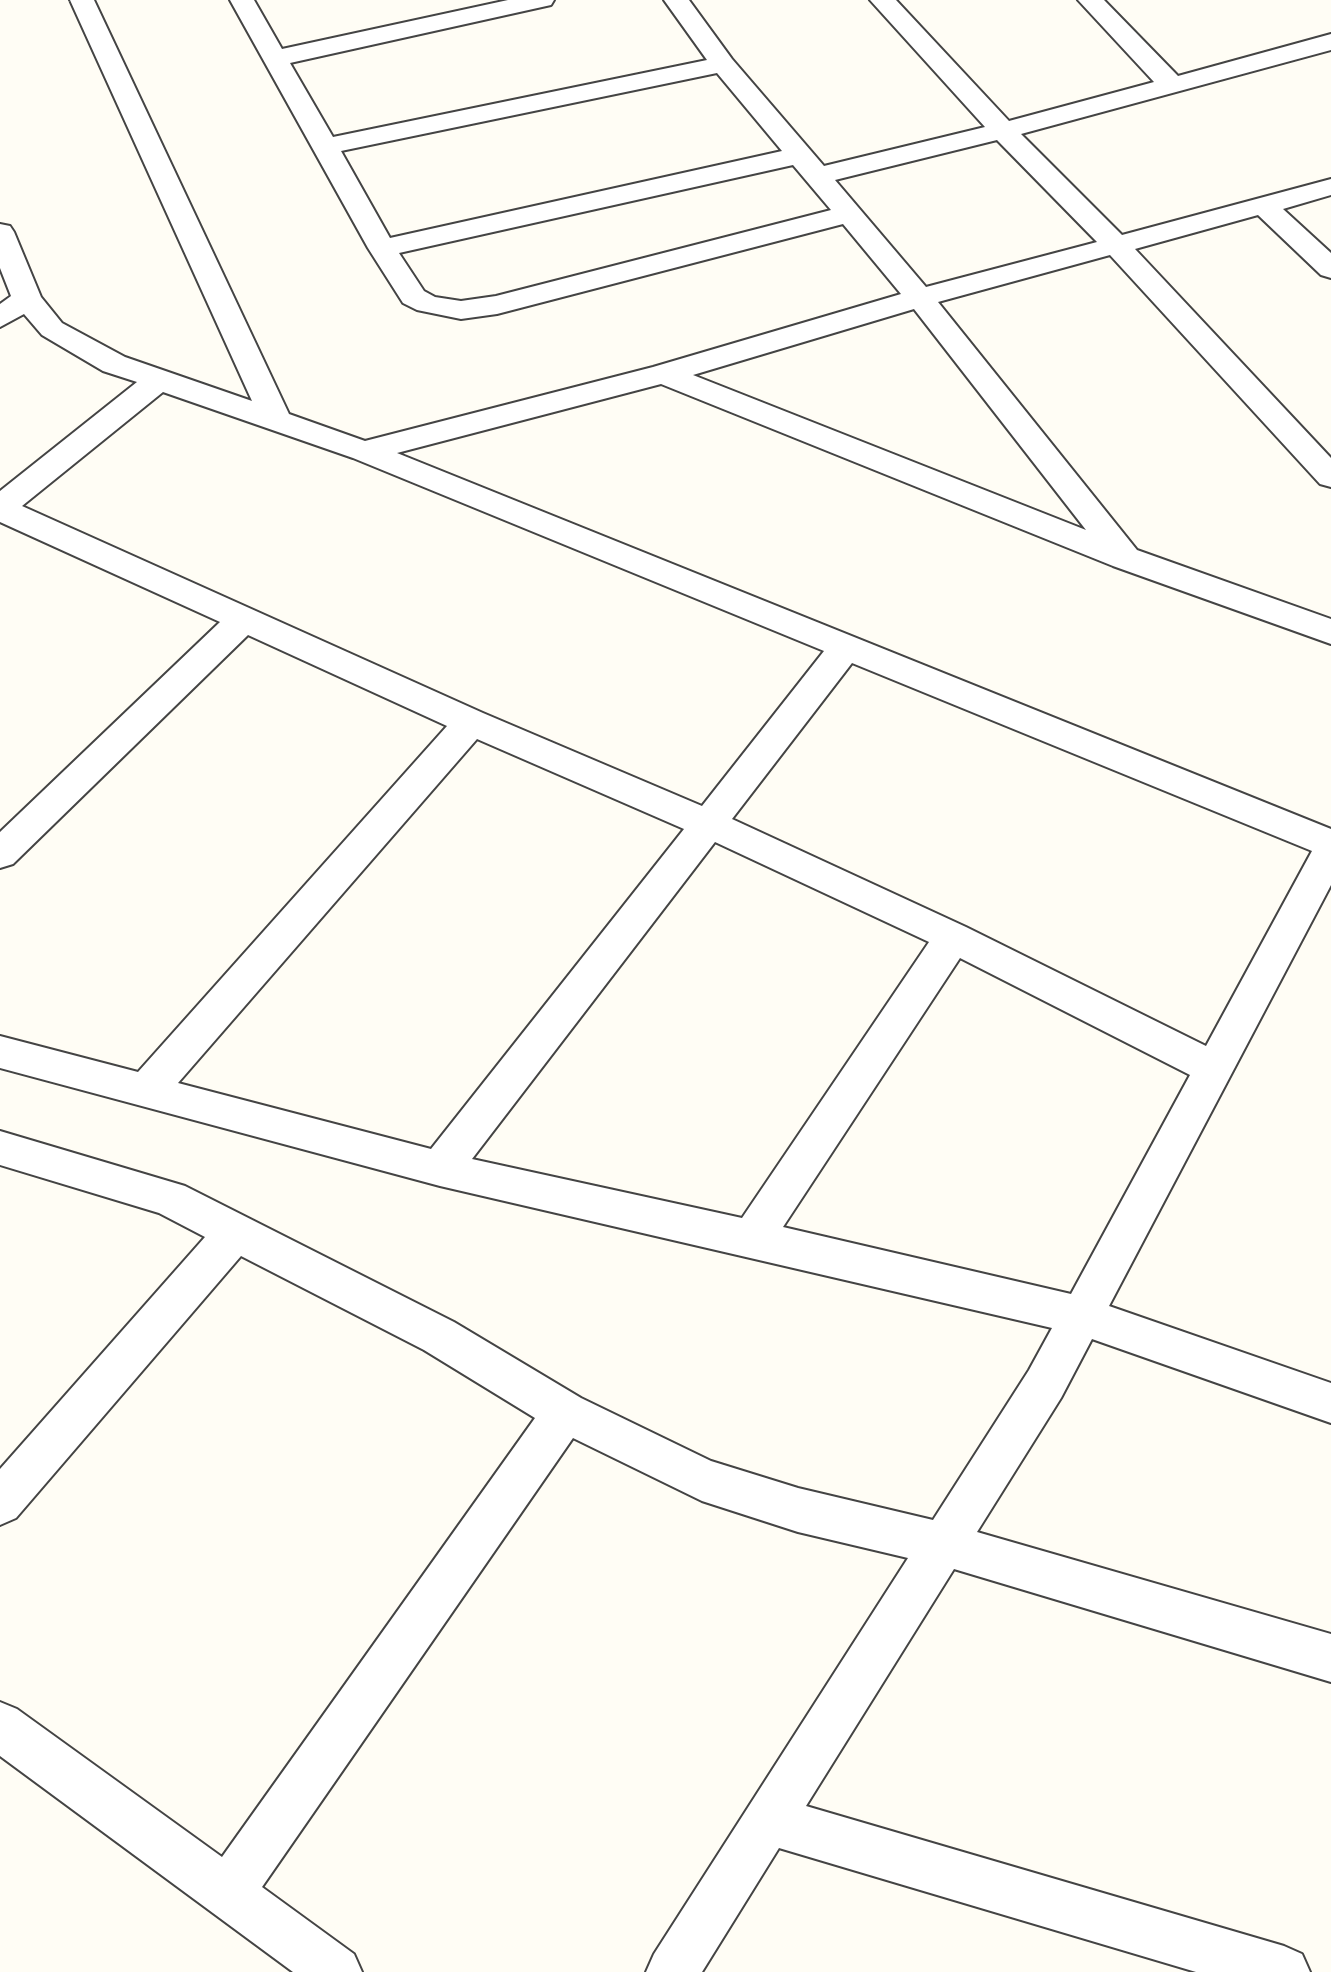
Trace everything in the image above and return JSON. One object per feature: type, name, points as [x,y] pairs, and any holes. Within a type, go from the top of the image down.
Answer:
[{"type":"street","points":[[82,0],[276,419]]},
{"type":"street","points":[[242,0],[323,147],[413,297],[442,308],[461,310],[497,305],[849,214]]},
{"type":"street","points":[[276,58],[449,9],[542,0]]},
{"type":"street","points":[[676,0],[723,64],[920,298],[1125,558]]},
{"type":"street","points":[[882,0],[1003,131],[1115,244],[1331,477]]},
{"type":"street","points":[[1090,0],[1172,85]]},
{"type":"street","points":[[382,248],[808,165],[1003,131],[1331,42]]},
{"type":"street","points":[[323,147],[723,64]]},
{"type":"street","points":[[364,451],[663,374],[920,298],[1331,187]]},
{"type":"street","points":[[1265,207],[1331,269]]},
{"type":"street","points":[[0,232],[27,299],[52,329],[114,363],[364,451],[847,646],[1331,847],[1045,1384],[672,1972]]},
{"type":"street","points":[[0,318],[27,299]]},
{"type":"street","points":[[663,374],[1125,558],[1331,632]]},
{"type":"street","points":[[161,379],[0,508],[471,722],[709,824],[953,937],[1214,1068]]},
{"type":"street","points":[[0,854],[243,620]]},
{"type":"street","points":[[440,1169],[847,646]]},
{"type":"street","points":[[145,1092],[471,722]]},
{"type":"street","points":[[752,1238],[953,937]]},
{"type":"street","points":[[0,1052],[440,1169],[752,1238],[1081,1317],[1331,1403]]},
{"type":"street","points":[[0,1148],[170,1199],[439,1336],[565,1412],[702,1480],[798,1510],[943,1544],[1331,1658]]},
{"type":"street","points":[[0,1503],[236,1231]]},
{"type":"street","points":[[227,1893],[565,1412]]},
{"type":"street","points":[[0,1726],[336,1972]]},
{"type":"street","points":[[768,1820],[1284,1972]]}]
